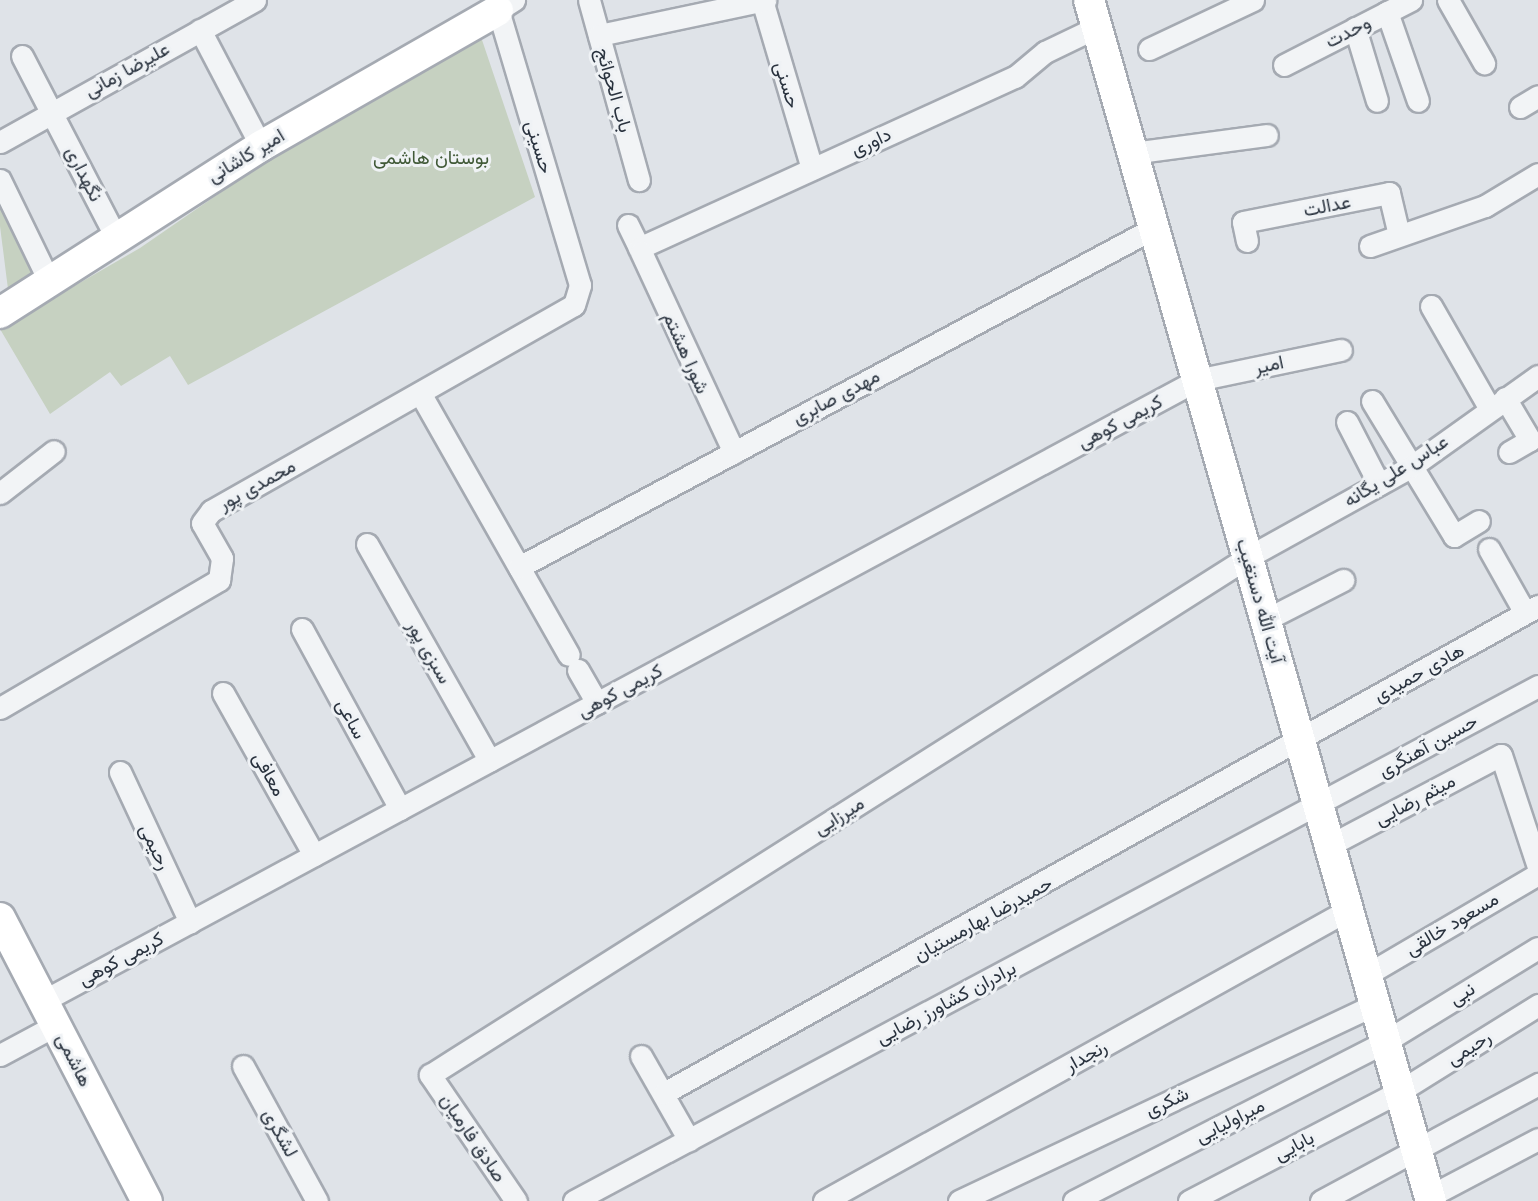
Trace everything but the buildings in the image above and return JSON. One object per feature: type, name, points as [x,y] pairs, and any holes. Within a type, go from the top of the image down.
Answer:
[{"type":"street","name":"علیرضا زمانی","points":[[0,142],[255,0]]},
{"type":"street","name":"باب الحوائج","points":[[589,0],[639,180]]},
{"type":"street","points":[[599,35],[763,0]]},
{"type":"street","name":"حسنی","points":[[763,0],[812,169]]},
{"type":"street","points":[[1149,49],[1253,0]]},
{"type":"street","name":"وحدت","points":[[1284,65],[1411,0]]},
{"type":"street","points":[[1448,0],[1484,64]]},
{"type":"street","name":"امیر کاشانی","points":[[0,313],[48,279],[261,145],[506,5]]},
{"type":"street","name":"حسینی","points":[[506,5],[580,285]]},
{"type":"street","points":[[1387,12],[1418,101]]},
{"type":"street","name":"داوری","points":[[640,250],[1015,77],[1093,13]]},
{"type":"street","name":"آیت الله دستغیب","points":[[1093,13],[1431,1199]]},
{"type":"street","points":[[1355,28],[1377,101]]},
{"type":"street","points":[[200,30],[261,145]]},
{"type":"street","name":"نگهداری","points":[[22,56],[116,237]]},
{"type":"street","points":[[1132,153],[1267,135]]},
{"type":"street","points":[[1370,246],[1485,206],[1538,174]]},
{"type":"street","points":[[1,185],[48,279]]},
{"type":"street","name":"عدالت","points":[[1247,241],[1243,222],[1389,193],[1399,235]]},
{"type":"street","name":"شورا هشتم","points":[[628,225],[734,452]]},
{"type":"street","name":"مهدی صابری","points":[[519,567],[1154,228]]},
{"type":"street","name":"محمدی پور","points":[[0,708],[219,580],[222,558],[202,523],[211,511],[564,313],[580,285]]},
{"type":"street","points":[[1431,306],[1497,404],[1530,440],[1508,453]]},
{"type":"street","name":"امیر","points":[[1197,380],[1341,351]]},
{"type":"street","name":"کریمی کوهی","points":[[0,1055],[49,1013],[190,922],[1197,380]]},
{"type":"street","name":"عباس علی یگانه","points":[[1248,557],[1412,466],[1497,404],[1537,381]]},
{"type":"street","points":[[420,393],[597,703]]},
{"type":"street","points":[[1372,401],[1454,536],[1479,521]]},
{"type":"street","points":[[1347,422],[1379,484]]},
{"type":"street","points":[[0,493],[54,451]]},
{"type":"street","name":"سبزی پور","points":[[367,544],[490,761]]},
{"type":"street","points":[[1489,549],[1532,610]]},
{"type":"street","name":"میرزایی","points":[[430,1075],[1248,557]]},
{"type":"street","points":[[1265,620],[1343,580]]},
{"type":"street","name":"هادی حمیدی","points":[[1300,741],[1532,610]]},
{"type":"street","name":"ساعی","points":[[302,629],[400,809]]},
{"type":"street","name":"حسین آهنگری","points":[[1319,806],[1538,686]]},
{"type":"street","name":"معافی","points":[[223,693],[314,855]]},
{"type":"street","name":"حمیدرضا بهارمستیان","points":[[664,1093],[1300,741]]},
{"type":"street","name":"میثم رضایی","points":[[1330,845],[1501,755],[1538,867]]},
{"type":"street","name":"رحیمی","points":[[120,772],[190,922]]},
{"type":"street","name":"برادران کشاورز رضایی","points":[[574,1201],[1319,806]]},
{"type":"street","name":"مسعود خالقی","points":[[1366,975],[1538,874]]},
{"type":"street","name":"رنجدار","points":[[824,1201],[1348,910]]},
{"type":"street","name":"هاشمی","points":[[0,918],[147,1201]]},
{"type":"street","name":"نبی","points":[[1386,1041],[1538,947]]},
{"type":"street","name":"شکری","points":[[959,1201],[1375,1004]]},
{"type":"street","name":"رحیمی","points":[[1400,1091],[1538,1005]]},
{"type":"street","name":"میراولیایی","points":[[1074,1201],[1386,1041]]},
{"type":"street","points":[[641,1056],[689,1140]]},
{"type":"street","name":"لشگری","points":[[243,1066],[317,1201]]},
{"type":"street","name":"صادق فارمیان","points":[[430,1075],[516,1201]]},
{"type":"street","points":[[1321,1201],[1538,1084]]},
{"type":"street","name":"بابایی","points":[[1189,1201],[1400,1091]]},
{"type":"street","points":[[1431,1199],[1538,1139]]},
{"type":"green space","name":"بوستان هاشمی","points":[[480,34],[535,197],[188,385],[170,356],[121,386],[110,372],[50,414],[0,329],[140,248],[308,132]]},
{"type":"green space","points":[[0,197],[40,278],[9,297],[0,226]]}]
